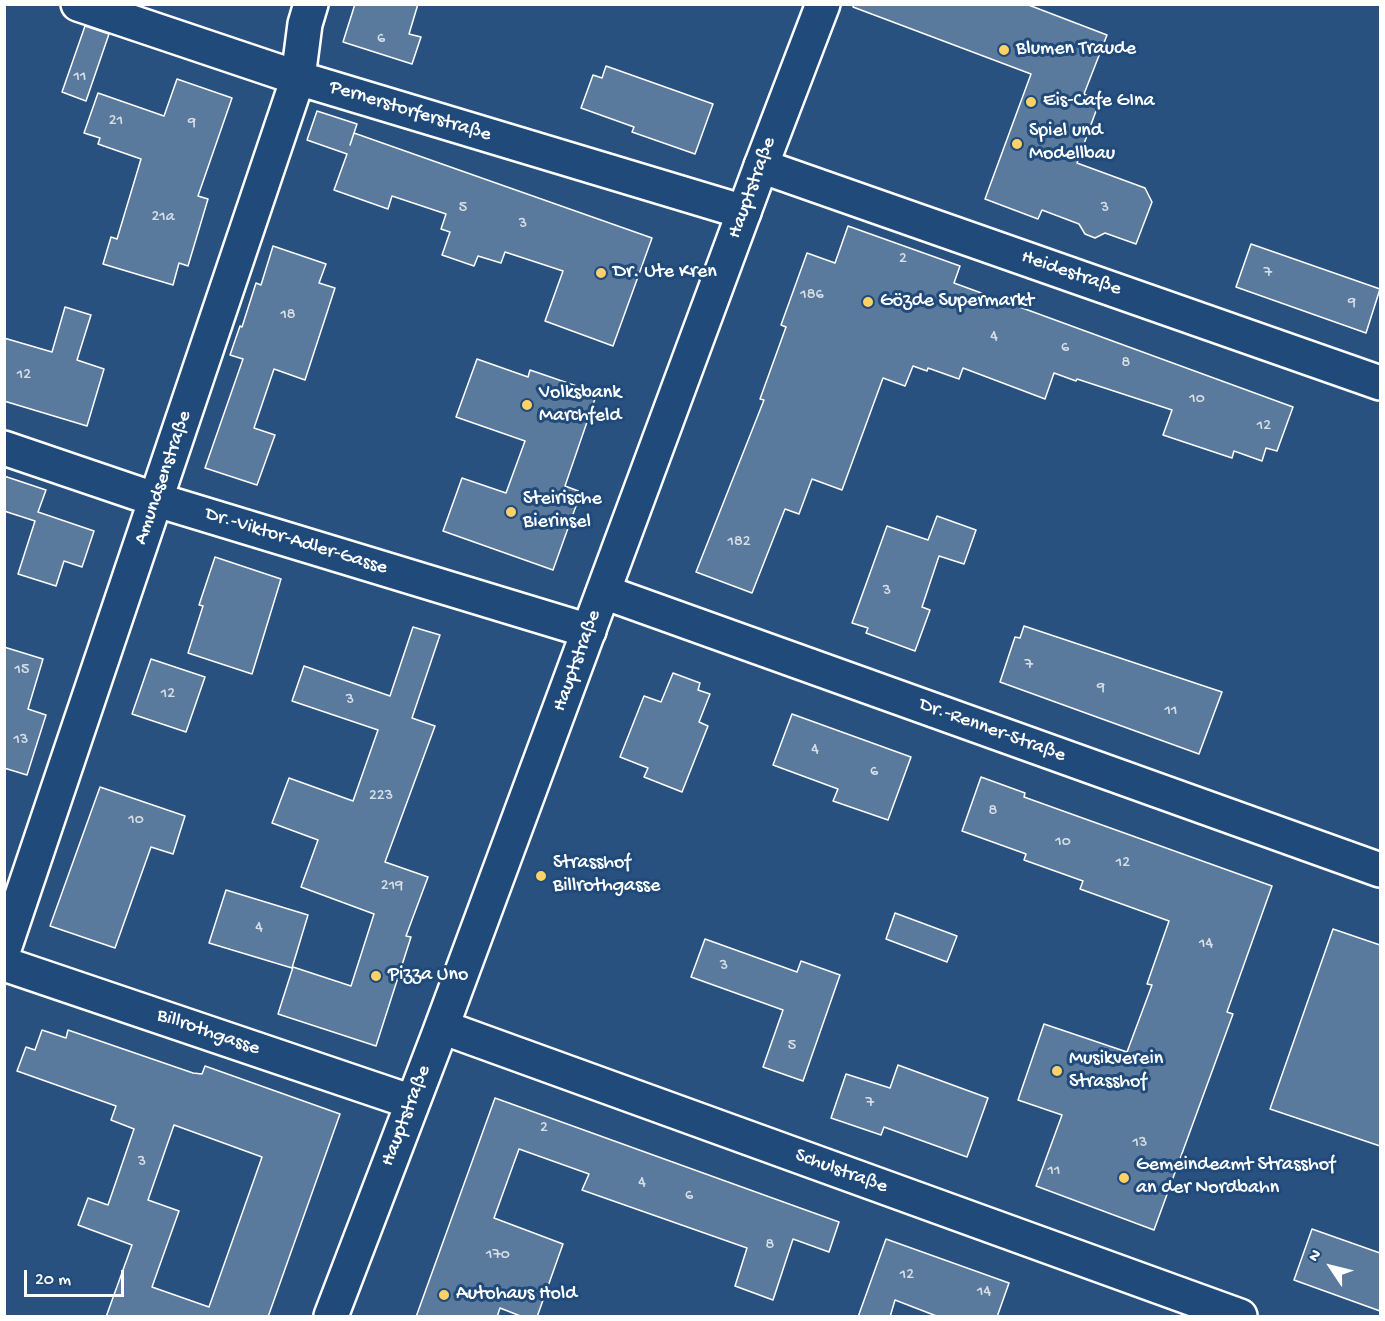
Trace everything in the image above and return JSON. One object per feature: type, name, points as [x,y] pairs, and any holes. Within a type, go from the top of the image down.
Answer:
[{"type":"street","name":"Pernerstorferstraße","points":[[78,4],[298,78],[744,212]]},
{"type":"street","name":"Amundsenstraße","points":[[4,949],[298,78],[305,24],[311,4]]},
{"type":"street","name":"Hauptstraße","points":[[330,1317],[442,1027],[760,166],[823,4]]},
{"type":"street","name":"Heidestraße","points":[[760,166],[1380,383]]},
{"type":"street","name":"Dr.-Viktor-Adler-Gasse","points":[[4,448],[157,500],[589,632]]},
{"type":"street","name":"Dr.-Renner-Straße","points":[[604,592],[1380,870]]},
{"type":"street","name":"Billrothgasse","points":[[4,964],[412,1102]]},
{"type":"street","name":"Schulstraße","points":[[442,1027],[1240,1317]]},
{"type":"building","points":[[355,4],[418,4],[409,34],[421,37],[412,64],[343,42]]},
{"type":"building","points":[[854,4],[1026,4],[1107,35],[1084,94],[1100,100],[1077,163],[1145,188],[1152,202],[1136,244],[1105,233],[1095,238],[1085,234],[1079,224],[1042,210],[1038,219],[985,199],[1031,74],[853,7]]},
{"type":"building","points":[[85,26],[109,34],[86,101],[62,92]]},
{"type":"building","points":[[606,66],[713,104],[695,154],[632,132],[634,127],[581,108],[593,75],[602,78]]},
{"type":"building","points":[[177,79],[232,98],[198,196],[208,199],[188,266],[179,263],[173,285],[103,264],[111,237],[117,239],[141,159],[98,144],[100,138],[84,133],[98,93],[164,116]]},
{"type":"building","points":[[317,111],[357,124],[354,133],[652,238],[613,346],[545,321],[563,271],[505,252],[501,263],[478,256],[474,266],[442,255],[450,232],[441,229],[446,214],[392,196],[388,209],[334,190],[347,154],[307,140]]},
{"type":"building","points":[[848,226],[960,266],[954,283],[1293,407],[1277,451],[1266,448],[1262,461],[1234,451],[1232,458],[1163,435],[1172,410],[1054,373],[1045,399],[963,368],[959,379],[928,368],[927,371],[913,366],[905,386],[883,378],[842,490],[812,479],[799,514],[785,509],[752,593],[696,572],[764,400],[760,399],[786,327],[781,325],[807,253],[835,263]]},
{"type":"building","points":[[1251,244],[1380,289],[1366,333],[1236,287]]},
{"type":"building","points":[[273,246],[326,264],[319,283],[335,288],[305,380],[274,369],[254,428],[275,435],[257,485],[205,468],[243,359],[230,355],[256,283],[261,285]]},
{"type":"building","points":[[65,307],[91,315],[77,360],[104,369],[87,426],[4,401],[4,338],[52,352]]},
{"type":"building","points":[[477,359],[528,377],[530,370],[597,393],[565,486],[581,492],[553,570],[443,531],[462,478],[506,493],[525,441],[456,417]]},
{"type":"building","points":[[4,476],[46,490],[38,512],[94,531],[82,567],[64,561],[56,586],[18,574],[35,521],[4,511]]},
{"type":"building","points":[[937,516],[976,530],[964,564],[939,556],[922,607],[930,610],[915,651],[866,633],[868,628],[852,623],[887,526],[928,540]]},
{"type":"building","points":[[215,557],[281,579],[252,674],[188,653],[203,606],[199,605]]},
{"type":"building","points":[[1024,626],[1222,692],[1199,754],[1000,682],[1015,637],[1020,638]]},
{"type":"building","points":[[413,627],[440,635],[412,718],[435,726],[385,862],[428,877],[406,936],[411,937],[376,1046],[278,1014],[293,967],[351,986],[374,914],[301,887],[318,840],[272,823],[289,778],[353,801],[378,730],[292,701],[304,666],[390,696]]},
{"type":"building","points":[[4,647],[43,659],[28,709],[46,715],[27,775],[4,768]]},
{"type":"building","points":[[151,659],[205,677],[186,732],[132,714]]},
{"type":"building","points":[[673,673],[700,683],[698,690],[710,694],[699,722],[708,726],[682,792],[644,777],[648,768],[620,757],[644,696],[661,702]]},
{"type":"building","points":[[792,714],[911,757],[888,820],[833,801],[838,789],[773,765]]},
{"type":"building","points":[[981,777],[1025,793],[1024,797],[1272,886],[1227,1012],[1233,1014],[1154,1230],[1036,1186],[1062,1115],[1018,1100],[1044,1024],[1127,1052],[1152,985],[1147,984],[1169,921],[1080,889],[1083,881],[1024,860],[1026,854],[962,831]]},
{"type":"building","points":[[100,787],[185,816],[173,854],[151,847],[115,948],[50,926]]},
{"type":"building","points":[[226,890],[308,915],[292,968],[209,943]]},
{"type":"building","points":[[895,913],[957,936],[947,962],[886,939]]},
{"type":"building","points":[[1333,929],[1380,945],[1380,1146],[1270,1109]]},
{"type":"building","points":[[705,939],[797,972],[801,961],[840,975],[803,1081],[763,1067],[783,1010],[691,977]]},
{"type":"building","points":[[42,1030],[66,1038],[68,1030],[193,1073],[202,1074],[205,1066],[340,1114],[268,1317],[106,1317],[132,1245],[78,1225],[88,1198],[108,1205],[134,1129],[111,1120],[116,1106],[17,1071],[26,1047],[35,1050]],"holes":[[[174,1125],[262,1157],[209,1307],[152,1287],[179,1211],[148,1200]]]},
{"type":"building","points":[[898,1065],[988,1098],[967,1157],[884,1127],[881,1135],[831,1118],[846,1074],[890,1088]]},
{"type":"building","points":[[495,1098],[839,1222],[829,1252],[793,1239],[773,1300],[735,1286],[747,1248],[582,1190],[589,1174],[519,1149],[494,1218],[563,1244],[537,1317],[523,1317],[500,1308],[497,1317],[416,1317]]},
{"type":"building","points":[[1312,1229],[1380,1253],[1380,1311],[1294,1280]]},
{"type":"building","points":[[886,1239],[1009,1283],[997,1317],[939,1317],[895,1300],[890,1317],[858,1317]]},
{"type":"place","name":"Blumen Traude","points":[[1004,50]]},
{"type":"place","name":"Eis-Cafe GIna","points":[[1031,102]]},
{"type":"place","name":"Spiel und Modellbau","points":[[1017,144]]},
{"type":"place","name":"Dr. Ute Kren","points":[[601,273]]},
{"type":"place","name":"Gözde Supermarkt","points":[[868,302]]},
{"type":"place","name":"Volksbank Marchfeld","points":[[527,405]]},
{"type":"place","name":"Steirische Bierinsel","points":[[511,512]]},
{"type":"place","name":"Strasshof Billrothgasse","points":[[541,876]]},
{"type":"place","name":"Pizza Uno","points":[[376,976]]},
{"type":"place","name":"Musikverein Strasshof","points":[[1057,1071]]},
{"type":"place","name":"Gemeindeamt Strasshof an der Nordbahn","points":[[1124,1178]]},
{"type":"place","name":"Autohaus Hold","points":[[444,1295]]}]
